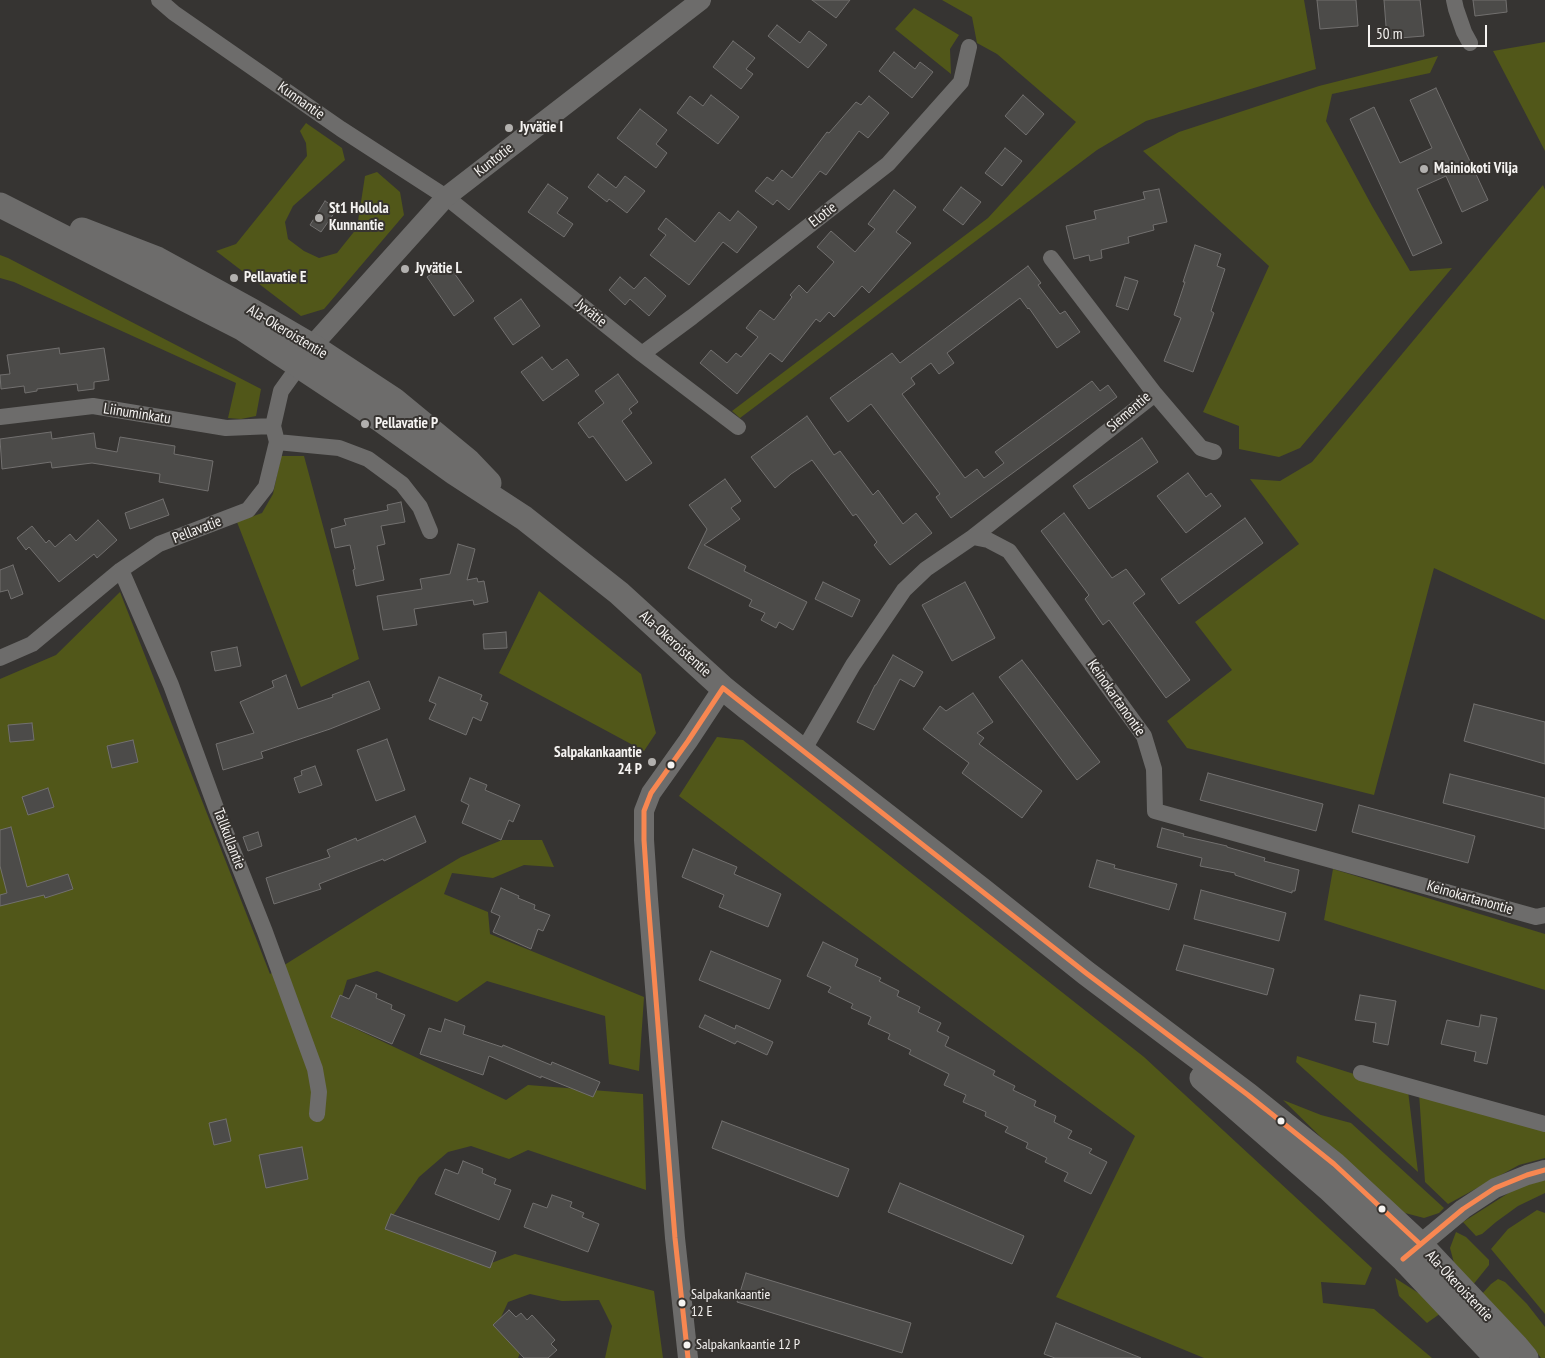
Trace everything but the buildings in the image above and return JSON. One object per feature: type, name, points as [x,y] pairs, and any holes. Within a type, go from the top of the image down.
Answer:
[{"type":"main road","name":"Ala-Okeroistentie","points":[[6,207],[77,228],[157,259],[252,311],[305,356],[394,400],[468,461],[524,518],[619,593],[723,688],[1086,972],[1235,1109],[1328,1188],[1412,1252],[1516,1346],[1526,1358]]},
{"type":"main road","name":"Ala-Okeroistentie","points":[[1412,1252],[1497,1358]]},
{"type":"street","name":"Kunnantie","points":[[159,0],[174,13],[368,147],[446,197]]},
{"type":"street","name":"Kuntotie","points":[[305,356],[446,197],[701,0]]},
{"type":"street","points":[[1454,0],[1464,32],[1470,43]]},
{"type":"street","name":"Elotie","points":[[642,354],[888,164],[961,82],[969,47]]},
{"type":"street","name":"Jyvätie","points":[[446,197],[642,354],[738,427]]},
{"type":"street","name":"Siementie","points":[[973,537],[1155,394],[1051,258]]},
{"type":"street","name":"Pellavatie","points":[[0,658],[32,644],[121,570],[159,544],[248,510],[266,487],[281,391],[305,356]]},
{"type":"street","points":[[1155,394],[1201,448],[1214,452]]},
{"type":"street","name":"Liinuminkatu","points":[[0,417],[93,406],[226,428],[275,434],[339,448],[368,459],[402,484],[420,507],[430,531]]},
{"type":"street","points":[[803,751],[853,665],[904,590],[926,569],[973,537]]},
{"type":"street","name":"Keinokartanontie","points":[[973,537],[988,540],[1009,551],[1144,736],[1154,769],[1156,811],[1536,916],[1545,914]]},
{"type":"street","name":"Tallkullantie","points":[[121,570],[171,685],[315,1069],[319,1092],[317,1114]]},
{"type":"street","points":[[688,1358],[675,1238],[648,889],[644,811],[651,793],[723,688]]},
{"type":"street","points":[[1361,1073],[1545,1124]]},
{"type":"street","points":[[1412,1252],[1463,1209],[1495,1188],[1545,1170]]},
{"type":"green space","points":[[942,0],[1304,0],[1316,69],[1146,121],[1097,150],[740,418],[732,411],[988,218],[1076,122],[997,54],[977,43],[972,17]]},
{"type":"green space","points":[[914,8],[959,35],[950,49],[951,74],[895,29]]},
{"type":"green space","points":[[1545,42],[1545,151],[1493,51]]},
{"type":"green space","points":[[1438,56],[1430,73],[1332,94],[1326,121],[1410,271],[1452,268],[1300,448],[1279,457],[1239,449],[1239,426],[1203,412],[1269,266],[1143,151],[1179,132],[1319,86]]},
{"type":"green space","points":[[306,123],[342,148],[345,160],[293,206],[285,222],[288,239],[304,251],[319,258],[337,253],[357,228],[365,176],[377,172],[400,192],[404,215],[324,309],[301,316],[216,251],[236,244],[307,156],[306,143],[300,131]]},
{"type":"green space","points":[[1543,185],[1545,190],[1545,620],[1434,568],[1374,795],[1187,748],[1167,721],[1232,670],[1195,622],[1299,544],[1250,479],[1280,481],[1312,462]]},
{"type":"green space","points":[[0,255],[261,389],[256,416],[241,419],[228,418],[236,383],[14,282],[0,278]]},
{"type":"green space","points":[[281,456],[304,456],[359,659],[301,687],[237,522],[262,513],[273,494]]},
{"type":"green space","points":[[539,591],[641,674],[656,733],[644,751],[499,673]]},
{"type":"green space","points":[[120,592],[270,974],[461,857],[502,840],[542,840],[554,867],[524,865],[493,878],[452,873],[444,894],[488,912],[490,934],[644,997],[639,1071],[609,1064],[605,1016],[487,981],[457,1002],[377,971],[347,980],[335,1019],[506,1100],[528,1085],[643,1094],[646,1190],[528,1150],[509,1159],[471,1146],[448,1152],[419,1177],[388,1223],[489,1264],[515,1254],[654,1291],[663,1358],[605,1358],[612,1326],[599,1300],[562,1301],[530,1294],[508,1302],[497,1326],[520,1353],[518,1358],[0,1358],[0,679],[56,655]]},
{"type":"green space","points":[[717,737],[743,740],[1144,1057],[1372,1268],[1365,1285],[1321,1282],[1323,1303],[1374,1309],[1432,1358],[1204,1358],[1056,1297],[1135,1136],[679,796]]},
{"type":"green space","points":[[1333,869],[1545,934],[1545,990],[1324,920]]},
{"type":"green space","points":[[1297,1056],[1408,1091],[1418,1172],[1296,1062]]},
{"type":"green space","points":[[1419,1093],[1545,1128],[1545,1158],[1519,1165],[1448,1204],[1425,1182]]},
{"type":"green space","points":[[1283,1100],[1321,1115],[1351,1123],[1444,1208],[1439,1213],[1424,1218],[1405,1213],[1385,1200]]},
{"type":"green space","points":[[1545,1180],[1545,1193],[1518,1206],[1482,1234],[1476,1236],[1463,1222],[1518,1187]]},
{"type":"green space","points":[[1537,1210],[1545,1213],[1545,1314],[1491,1249],[1508,1229]]},
{"type":"green space","points":[[1456,1232],[1466,1237],[1489,1260],[1489,1265],[1472,1286],[1454,1263],[1450,1248]]},
{"type":"green space","points":[[1395,1278],[1420,1294],[1441,1313],[1427,1323],[1399,1296]]},
{"type":"green space","points":[[1498,1279],[1505,1282],[1527,1304],[1545,1327],[1545,1358],[1541,1358],[1526,1339],[1482,1294]]},
{"type":"transit line","points":[[723,688],[1086,973],[1248,1095],[1334,1164],[1420,1244]]},
{"type":"transit line","points":[[688,1358],[675,1238],[648,899],[644,811],[651,793],[723,688]]},
{"type":"transit line","points":[[1403,1259],[1463,1209],[1495,1188],[1545,1170]]},
{"type":"place","name":"Jyvätie I","points":[[509,128]]},
{"type":"place","name":"Mainiokoti Vilja","points":[[1424,169]]},
{"type":"place","name":"St1 Hollola Kunnantie","points":[[319,218]]},
{"type":"place","name":"Jyvätie L","points":[[405,269]]},
{"type":"place","name":"Pellavatie E","points":[[234,278]]},
{"type":"place","name":"Pellavatie P","points":[[365,424]]},
{"type":"place","name":"Salpakankaantie 24 P","points":[[652,762]]},
{"type":"place","name":"Salpakankaantie 12 E","points":[[682,1303]]},
{"type":"place","name":"Salpakankaantie 12 P","points":[[687,1345]]}]
